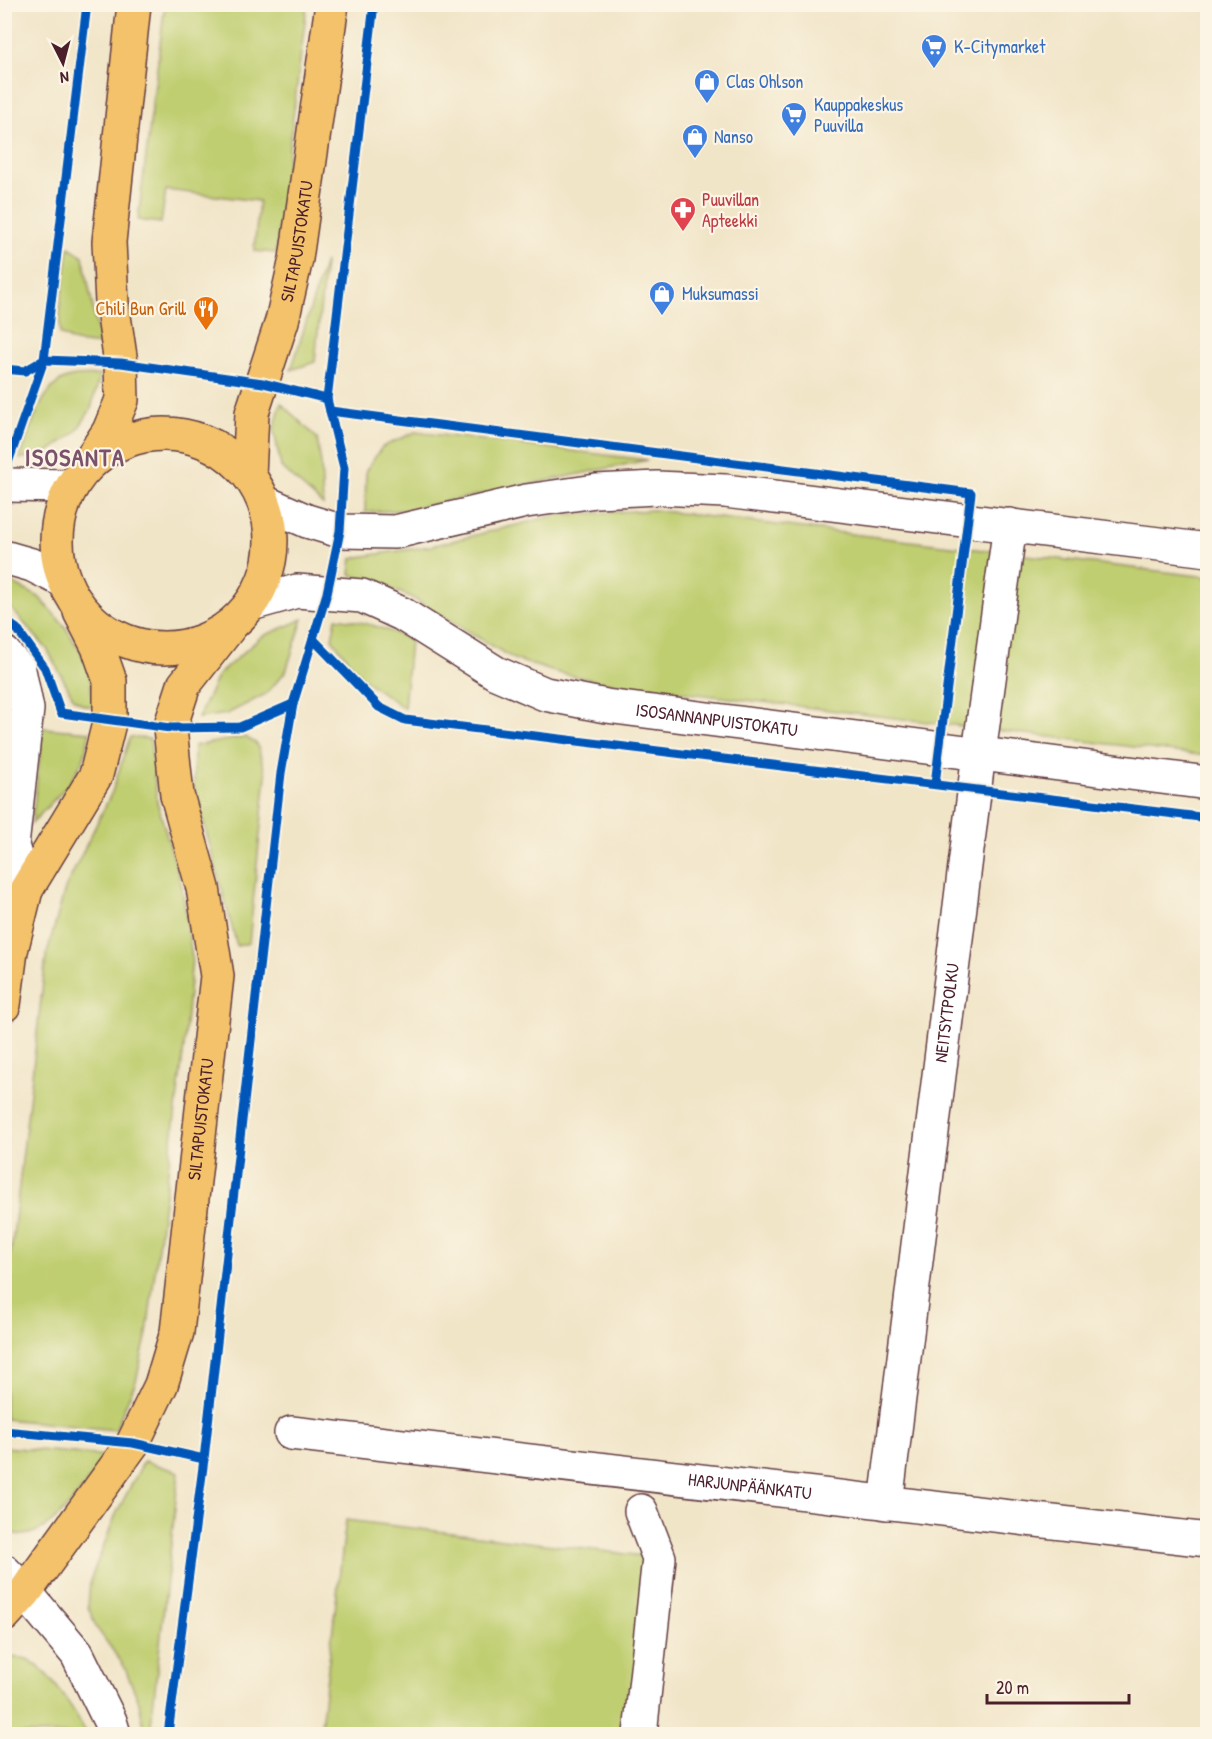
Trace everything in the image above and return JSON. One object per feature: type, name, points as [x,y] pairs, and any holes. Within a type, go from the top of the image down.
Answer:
[{"type":"main road","points":[[4,1005],[11,951],[26,890],[96,774],[110,720],[110,681],[98,647],[69,590],[58,557],[57,532],[62,508],[78,477],[109,431],[122,400],[121,363],[112,303],[109,242],[134,4]]},
{"type":"main road","name":"SILTAPUISTOKATU","points":[[256,488],[249,443],[252,413],[282,321],[296,259],[332,4]]},
{"type":"main road","points":[[69,590],[92,621],[120,639],[153,647],[186,645],[217,634],[241,615],[260,589],[269,560],[271,530],[256,488],[222,450],[187,436],[150,435],[114,446],[78,477]]},
{"type":"main road","name":"SILTAPUISTOKATU","points":[[11,1593],[133,1443],[161,1385],[177,1332],[217,976],[203,888],[177,795],[170,728],[184,685],[241,615]]},
{"type":"street","points":[[4,485],[78,477]]},
{"type":"street","points":[[256,488],[307,521],[340,531],[395,532],[526,501],[596,490],[657,488],[725,491],[1208,550]]},
{"type":"street","name":"NEITSYTPOLKU","points":[[886,1503],[979,753],[1010,525]]},
{"type":"street","points":[[4,557],[32,565],[69,590]]},
{"type":"street","name":"ISOSANNANPUISTOKATU","points":[[241,615],[297,591],[362,596],[402,614],[452,648],[496,673],[545,694],[606,706],[1208,783]]},
{"type":"street","points":[[4,653],[19,670],[27,709],[12,846],[26,890]]},
{"type":"street","name":"HARJUNPÄÄNKATU","points":[[291,1433],[1208,1540]]},
{"type":"street","points":[[640,1734],[660,1558],[641,1511]]},
{"type":"street","name":"SILTAPUISTOKATU","points":[[11,1593],[77,1654],[114,1734]]},
{"type":"green space","points":[[165,4],[307,5],[276,253],[254,251],[259,201],[166,190],[161,223],[138,220]]},
{"type":"green space","points":[[69,247],[83,256],[100,345],[75,342],[60,334],[60,307]]},
{"type":"green space","points":[[325,262],[315,362],[291,370]]},
{"type":"green space","points":[[100,375],[91,409],[76,432],[48,452],[20,459],[37,412],[50,391],[67,378]]},
{"type":"green space","points":[[281,403],[317,438],[323,505],[281,467],[274,430]]},
{"type":"green space","points":[[415,432],[647,460],[406,510],[365,512],[366,470],[382,447]]},
{"type":"green space","points":[[654,510],[1207,577],[1207,756],[607,683],[555,672],[514,659],[409,596],[350,574],[352,558],[431,546],[557,515]]},
{"type":"green space","points":[[4,579],[39,597],[66,628],[89,666],[93,707],[74,699],[47,649],[10,607],[5,595]]},
{"type":"green space","points":[[336,618],[374,626],[410,640],[404,708],[363,679],[332,639]]},
{"type":"green space","points":[[303,619],[286,671],[266,694],[227,714],[198,718],[218,675],[261,637]]},
{"type":"green space","points":[[43,728],[90,732],[84,758],[69,784],[32,823]]},
{"type":"green space","points":[[130,737],[150,739],[157,802],[182,887],[192,958],[184,1047],[147,1333],[136,1381],[115,1430],[5,1419],[5,1262],[11,1253],[46,957],[65,889],[112,792]]},
{"type":"green space","points":[[245,737],[257,744],[266,775],[249,943],[237,946],[194,787],[194,746]]},
{"type":"green space","points":[[4,1447],[105,1456],[59,1516],[35,1532],[21,1535],[5,1530]]},
{"type":"green space","points":[[144,1461],[179,1472],[150,1734],[145,1734],[139,1702],[124,1666],[96,1627],[88,1607],[90,1581],[116,1514]]},
{"type":"green space","points":[[346,1520],[659,1558],[640,1734],[320,1734]]},
{"type":"green space","points":[[4,1658],[29,1660],[45,1673],[70,1705],[86,1734],[5,1734]]},
{"type":"cycle path","points":[[4,369],[25,371],[44,360],[87,4]]},
{"type":"cycle path","points":[[168,1734],[204,1459],[281,773],[293,704],[327,593],[340,531],[344,468],[327,399],[374,4]]},
{"type":"cycle path","points":[[4,474],[44,360],[121,363],[263,383],[327,399]]},
{"type":"cycle path","points":[[330,411],[971,493],[935,784]]},
{"type":"cycle path","points":[[4,620],[17,629],[45,668],[61,713],[170,728],[240,727],[293,704]]},
{"type":"cycle path","points":[[313,639],[379,707],[405,720],[1208,818]]},
{"type":"cycle path","points":[[4,1431],[133,1443],[204,1459]]},
{"type":"place","name":"K-Citymarket","points":[[934,70]]},
{"type":"place","name":"Clas Ohlson","points":[[707,105]]},
{"type":"place","name":"Kauppakeskus Puuvilla","points":[[794,138]]},
{"type":"place","name":"Nanso","points":[[695,160]]},
{"type":"place","name":"Puuvillan Apteekki","points":[[683,233]]},
{"type":"place","name":"Muksumassi","points":[[662,317]]},
{"type":"place","name":"Chili Bun Grill","points":[[206,332]]},
{"type":"district","name":"ISOSANTA","points":[[75,458]]}]
